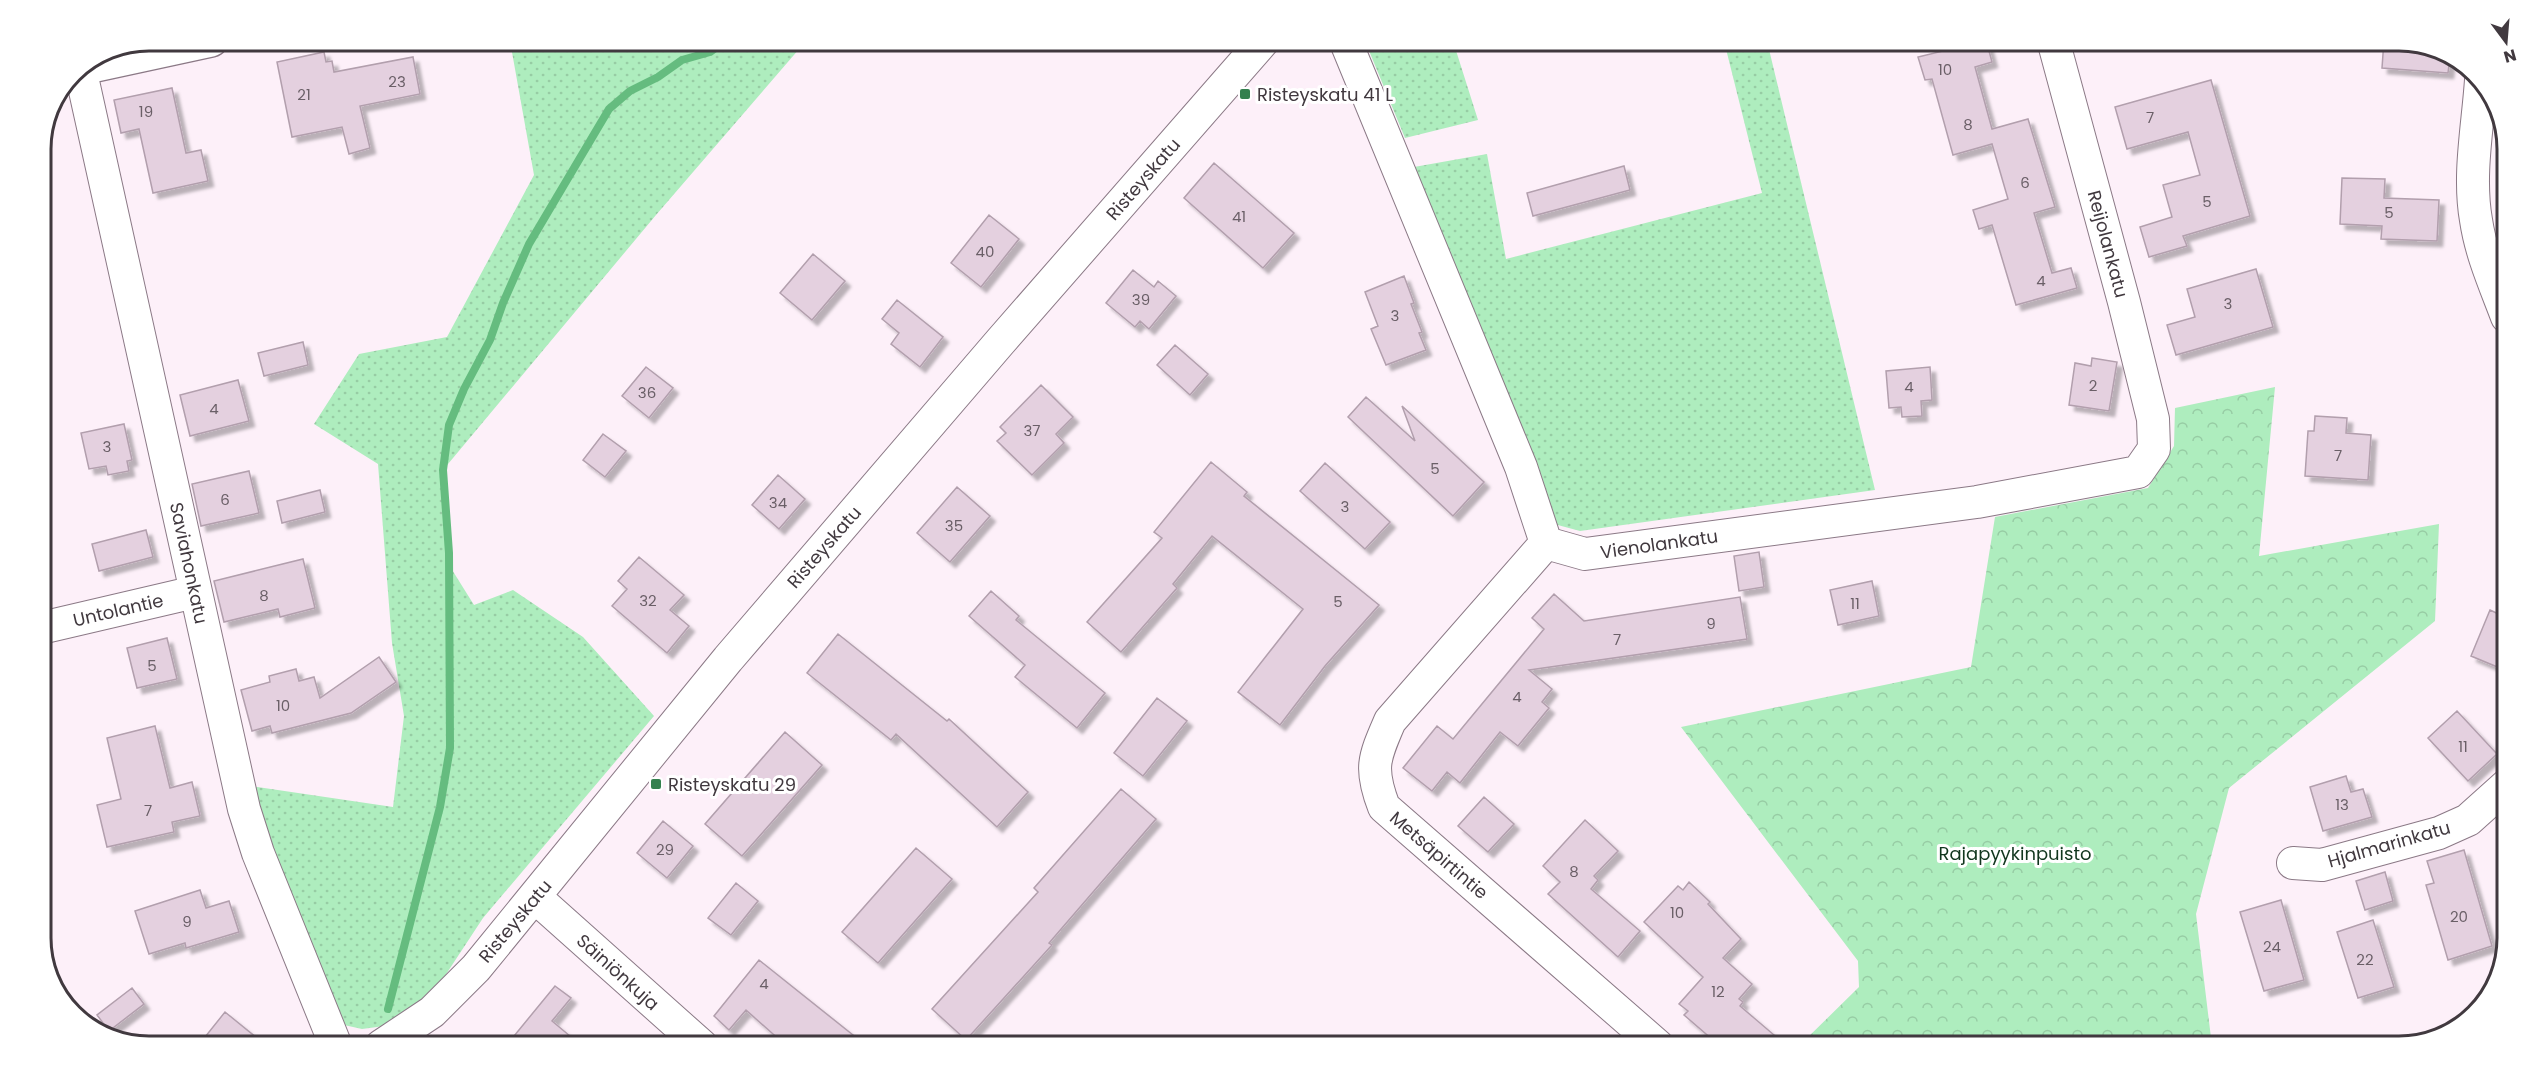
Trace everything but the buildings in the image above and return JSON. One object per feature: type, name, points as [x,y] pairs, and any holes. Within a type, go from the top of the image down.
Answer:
[{"type":"street","points":[[99,65],[161,51]]},
{"type":"street","name":"Risteyskatu","points":[[397,1036],[432,1012],[476,968],[728,659],[1000,342],[1254,51]]},
{"type":"street","points":[[1349,51],[1521,467],[1546,543]]},
{"type":"street","name":"Reijolankatu","points":[[2056,51],[2153,419],[2154,449]]},
{"type":"street","name":"Saviahonkatu","points":[[81,79],[195,592],[251,831],[332,1036]]},
{"type":"street","points":[[2480,94],[2474,169],[2475,218],[2485,259],[2497,291]]},
{"type":"street","name":"Vienolankatu","points":[[1546,543],[1584,554],[1977,502],[2138,472],[2154,449]]},
{"type":"street","name":"Metsäpirtintie","points":[[1546,543],[1390,722],[1376,755],[1374,783],[1384,807],[1645,1036]]},
{"type":"street","name":"Untolantie","points":[[51,626],[195,592]]},
{"type":"street","name":"Hjalmarinkatu","points":[[2293,863],[2322,865],[2439,833],[2468,820],[2497,794]]},
{"type":"street","name":"Säiniönkuja","points":[[535,897],[690,1036]]},
{"type":"green space","points":[[512,51],[797,51],[656,215],[443,470],[449,565],[474,605],[513,590],[583,637],[654,716],[483,918],[437,988],[392,1025],[362,1029],[344,1025],[253,799],[251,786],[393,807],[404,716],[392,643],[378,464],[314,424],[359,354],[447,337],[534,175]]},
{"type":"green space","points":[[1369,51],[1456,51],[1478,120],[1405,138]]},
{"type":"green space","points":[[1726,51],[1769,51],[1875,490],[1580,531],[1554,524],[1414,167],[1487,154],[1506,259],[1762,193]]},
{"type":"green space","name":"Rajapyykinpuisto","points":[[2275,387],[2259,556],[2439,524],[2435,621],[2229,788],[2196,914],[2211,1036],[1809,1036],[1859,987],[1858,961],[1681,727],[1971,667],[1995,517],[2148,488],[2174,446],[2175,408]]},
{"type":"waterway","points":[[388,1009],[440,807],[450,748],[449,553],[443,470],[449,425],[464,389],[490,340],[503,303],[529,244],[609,109],[630,91],[658,77],[682,60],[711,51]]},
{"type":"place","name":"Risteyskatu 41 L","points":[[1245,94]]},
{"type":"place","name":"Risteyskatu 29","points":[[656,784]]}]
